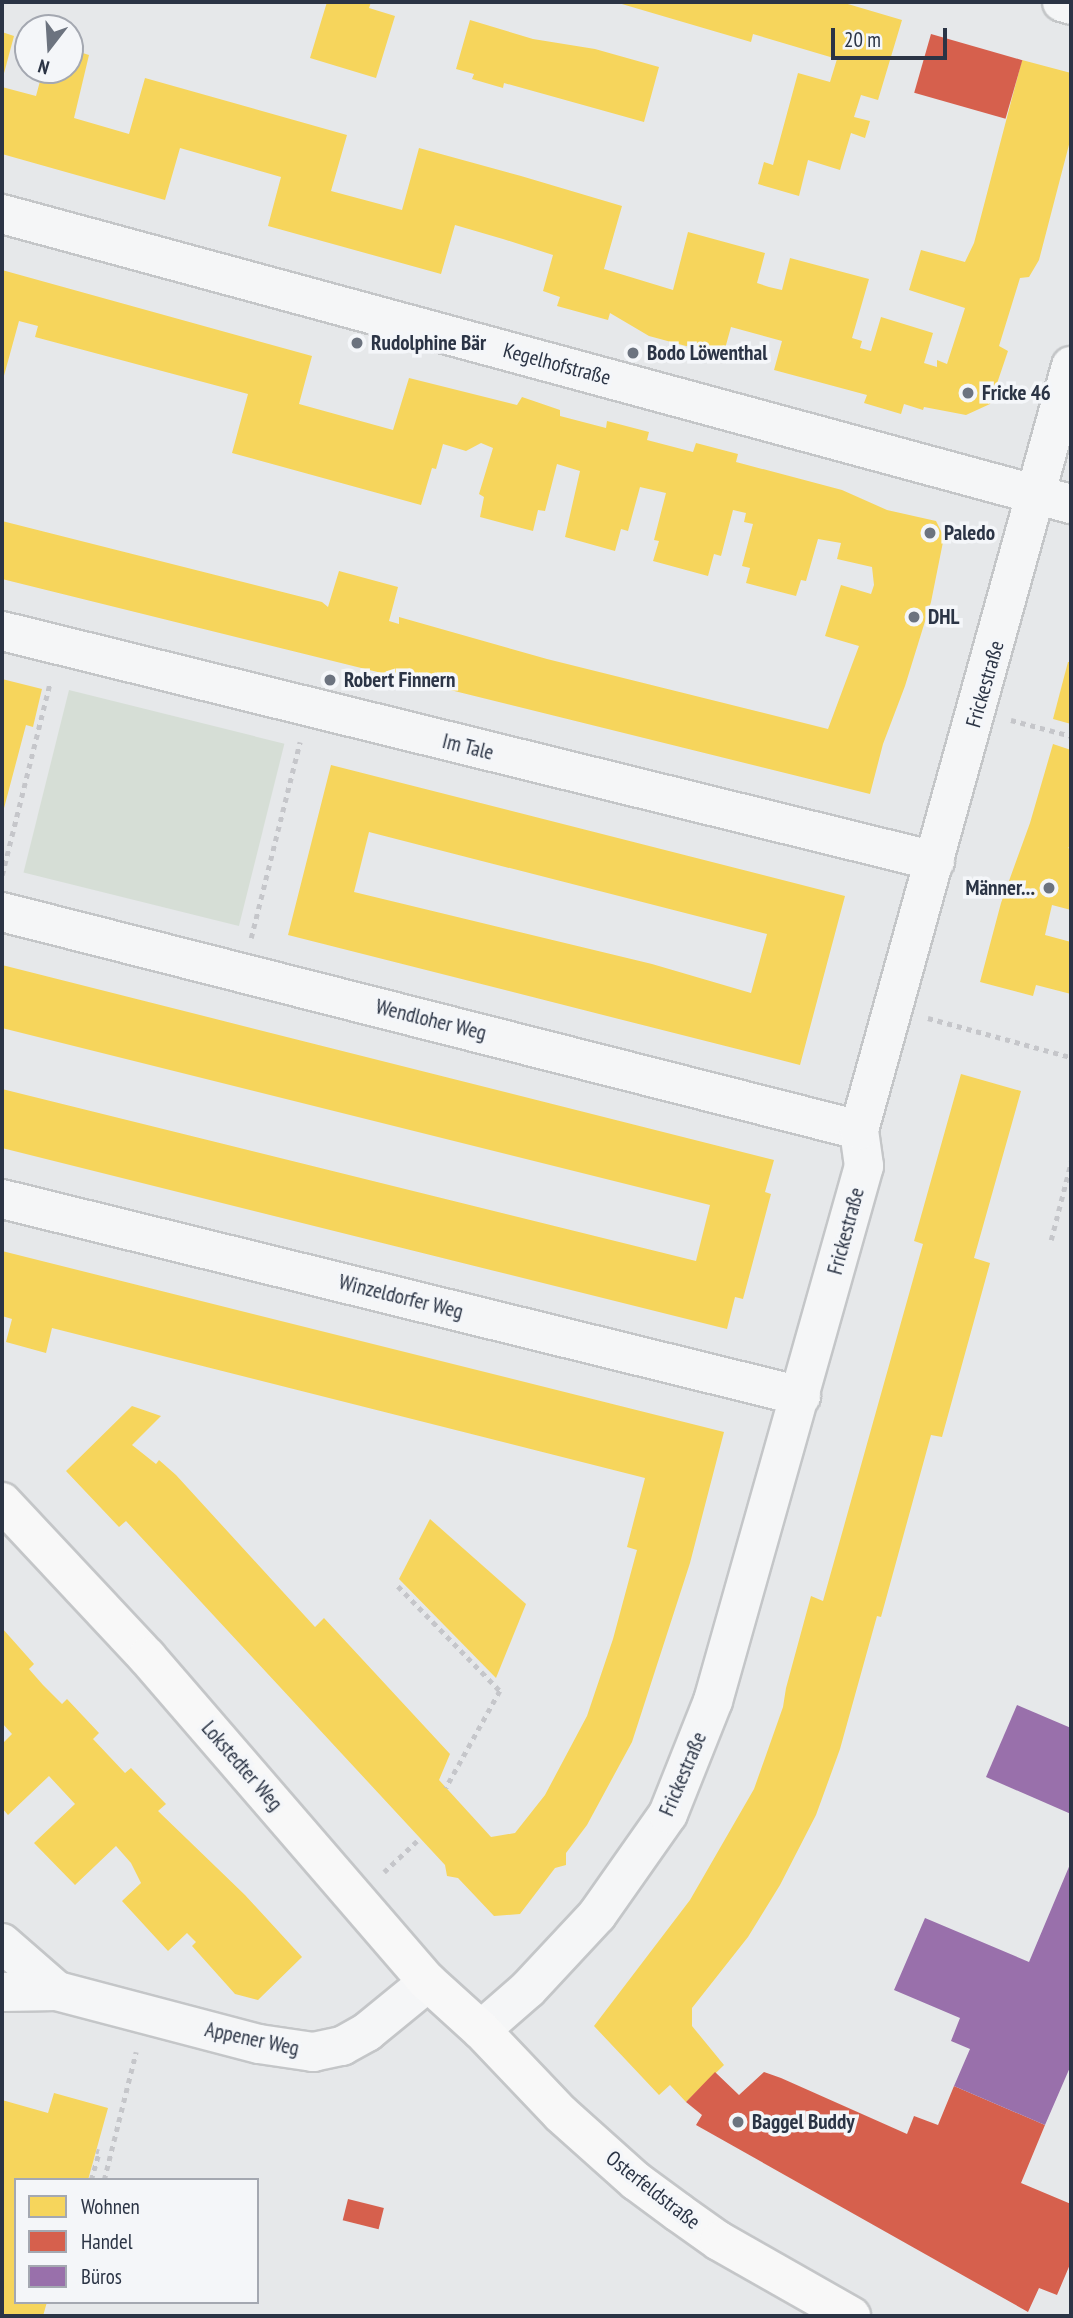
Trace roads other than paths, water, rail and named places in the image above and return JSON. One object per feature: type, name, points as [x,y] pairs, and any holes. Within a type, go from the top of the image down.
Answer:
[{"type":"main road","name":"Lokstedter Weg","points":[[2,1502],[147,1657],[358,1897],[428,1982],[481,2031]]},
{"type":"main road","name":"Osterfeldstraße","points":[[481,2031],[561,2114],[647,2189],[719,2241],[851,2316]]},
{"type":"street","points":[[1062,2],[1071,5]]},
{"type":"street","name":"Kegelhofstraße","points":[[2,214],[1055,499]]},
{"type":"street","name":"Frickestraße","points":[[481,2031],[528,1989],[597,1915],[668,1814],[713,1701],[864,1166],[859,1130],[977,711],[1055,499],[1071,366]]},
{"type":"street","name":"Im Tale","points":[[2,631],[935,861]]},
{"type":"street","name":"Wendloher Weg","points":[[2,912],[859,1130]]},
{"type":"street","name":"Winzeldorfer Weg","points":[[2,1199],[801,1396]]},
{"type":"street","name":"Appener Weg","points":[[2,1943],[57,1991]]},
{"type":"street","name":"Appener Weg","points":[[2,1992],[57,1991],[259,2045],[313,2052],[342,2046],[367,2032],[428,1982]]},
{"type":"place","name":"Rudolphine Bär","points":[[357,343]]},
{"type":"place","name":"Bodo Löwenthal","points":[[633,353]]},
{"type":"place","name":"Fricke 46","points":[[968,393]]},
{"type":"place","name":"Paledo","points":[[930,533]]},
{"type":"place","name":"DHL","points":[[914,617]]},
{"type":"place","name":"Robert Finnern","points":[[330,680]]},
{"type":"place","name":"Männer...","points":[[1049,888]]},
{"type":"place","name":"Baggel Buddy","points":[[738,2122]]}]
